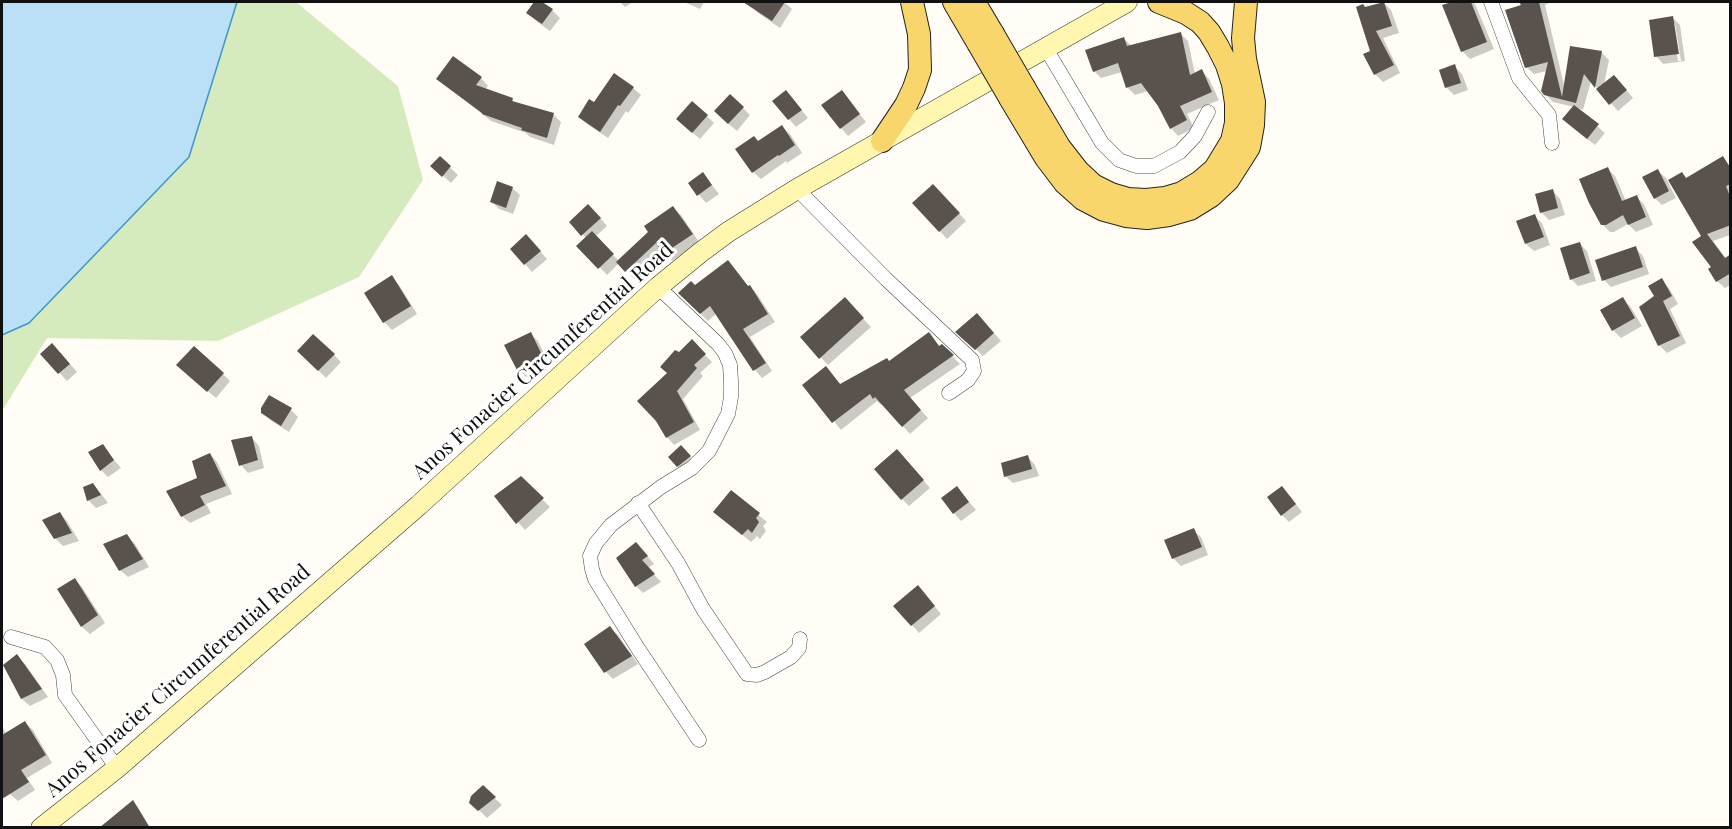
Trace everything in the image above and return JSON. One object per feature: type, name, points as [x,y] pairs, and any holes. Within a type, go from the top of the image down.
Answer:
[{"type":"main road","points":[[882,141],[906,105],[920,70],[919,34],[912,2]]},
{"type":"main road","points":[[954,2],[986,39]]},
{"type":"main road","points":[[974,2],[986,39],[1017,94],[1078,171],[1111,194],[1128,199],[1146,200],[1182,193],[1200,182],[1215,168],[1232,141],[1241,82],[1246,2]]},
{"type":"main road","name":"Anos Fonacier Circumferential Road","points":[[42,828],[117,768],[419,505],[658,287],[728,232],[797,189],[1127,2]]},
{"type":"main road","points":[[1159,2],[1186,13],[1200,22],[1241,82]]},
{"type":"street","points":[[1491,2],[1519,78],[1549,115],[1552,143]]},
{"type":"street","points":[[1045,47],[1097,136],[1119,160],[1136,166],[1154,166],[1180,152],[1195,136],[1208,112]]},
{"type":"street","points":[[797,189],[886,279],[972,360],[974,371],[968,380],[949,393]]},
{"type":"street","points":[[658,287],[725,353],[730,365],[731,397],[728,414],[709,451],[692,468],[638,503],[611,525],[596,543],[590,556],[595,579],[699,740]]},
{"type":"street","points":[[638,503],[678,564],[703,609],[747,674],[757,675],[765,672],[790,657],[799,648],[800,639]]},
{"type":"street","points":[[11,637],[45,647],[57,660],[63,675],[65,694],[117,768]]},
{"type":"green space","points":[[112,2],[296,2],[398,86],[423,180],[359,277],[218,341],[47,338],[2,411],[2,261]]},
{"type":"water","points":[[2,2],[237,2],[189,157],[29,323],[2,335]]},
{"type":"building","points":[[534,2],[542,2],[553,9],[542,24],[526,13]]},
{"type":"building","points":[[743,2],[785,2],[772,21]]},
{"type":"building","points":[[1384,2],[1392,26],[1376,31],[1394,65],[1374,75],[1363,54],[1370,51],[1356,7]]},
{"type":"building","points":[[1452,2],[1471,2],[1487,42],[1461,52],[1442,5]]},
{"type":"building","points":[[1519,2],[1539,2],[1562,97],[1570,46],[1602,51],[1595,88],[1584,74],[1576,103],[1544,95],[1541,91],[1548,62],[1525,68],[1505,10],[1521,5]]},
{"type":"building","points":[[1673,16],[1679,54],[1654,57],[1649,20]]},
{"type":"building","points":[[1181,32],[1190,75],[1202,69],[1212,92],[1180,106],[1187,120],[1170,129],[1158,106],[1141,83],[1126,88],[1118,63],[1093,72],[1085,50],[1124,37],[1127,46]]},
{"type":"building","points":[[453,56],[482,77],[476,85],[513,98],[512,101],[554,113],[547,138],[482,114],[436,79]]},
{"type":"building","points":[[1455,64],[1461,83],[1445,88],[1439,70]]},
{"type":"building","points":[[614,73],[634,87],[620,106],[618,105],[600,132],[578,117],[589,99],[594,102]]},
{"type":"building","points":[[1614,75],[1627,90],[1609,105],[1596,89]]},
{"type":"building","points":[[786,90],[802,110],[788,120],[772,101]]},
{"type":"building","points":[[842,90],[860,114],[840,129],[821,105]]},
{"type":"building","points":[[730,94],[744,107],[728,124],[714,111]]},
{"type":"building","points":[[692,101],[708,115],[692,133],[676,119]]},
{"type":"building","points":[[1574,105],[1599,124],[1587,139],[1562,119]]},
{"type":"building","points":[[782,125],[795,145],[752,173],[735,149],[754,136],[758,141]]},
{"type":"building","points":[[440,156],[451,166],[442,177],[430,166]]},
{"type":"building","points":[[1723,156],[1731,169],[1731,184],[1726,186],[1731,199],[1731,225],[1707,234],[1725,258],[1731,254],[1731,273],[1716,282],[1708,269],[1711,267],[1692,242],[1701,236],[1668,180],[1682,172],[1686,178]]},
{"type":"building","points":[[1608,167],[1622,201],[1637,195],[1646,217],[1628,225],[1623,215],[1606,225],[1601,225],[1579,179]]},
{"type":"building","points":[[1658,169],[1669,191],[1654,199],[1642,177]]},
{"type":"building","points":[[703,172],[712,185],[697,196],[688,183]]},
{"type":"building","points":[[497,181],[513,187],[506,208],[490,202]]},
{"type":"building","points":[[933,184],[960,213],[939,232],[912,203]]},
{"type":"building","points":[[1553,189],[1558,208],[1540,213],[1535,194]]},
{"type":"building","points":[[588,204],[601,218],[581,236],[569,222]]},
{"type":"building","points":[[673,206],[693,234],[663,254],[656,243],[625,272],[616,262],[648,232],[644,226]]},
{"type":"building","points":[[1535,214],[1544,237],[1525,244],[1516,221]]},
{"type":"building","points":[[592,231],[614,254],[598,269],[576,246]]},
{"type":"building","points":[[526,234],[541,251],[524,265],[510,249]]},
{"type":"building","points":[[1580,242],[1590,273],[1570,280],[1560,248]]},
{"type":"building","points":[[1636,246],[1643,267],[1602,281],[1595,260]]},
{"type":"building","points":[[728,260],[748,286],[750,285],[768,314],[743,329],[766,363],[753,371],[710,306],[700,314],[678,293],[691,281],[695,285]]},
{"type":"building","points":[[392,275],[411,306],[383,323],[364,293]]},
{"type":"building","points":[[1662,278],[1672,296],[1663,301],[1680,336],[1658,346],[1639,307],[1654,296],[1648,286]]},
{"type":"building","points":[[845,297],[864,318],[819,359],[800,337]]},
{"type":"building","points":[[1623,297],[1635,318],[1612,331],[1600,310]]},
{"type":"building","points":[[977,313],[994,333],[975,350],[955,332]]},
{"type":"building","points":[[531,332],[543,357],[517,370],[504,345]]},
{"type":"building","points":[[929,332],[939,346],[942,344],[954,355],[904,390],[921,410],[902,427],[870,394],[832,423],[802,385],[826,366],[840,384],[887,358],[889,361]]},
{"type":"building","points":[[313,334],[335,354],[318,371],[297,351]]},
{"type":"building","points":[[692,339],[706,354],[694,365],[697,368],[677,391],[694,422],[666,438],[656,421],[637,401],[667,373],[660,367],[675,350],[679,352]]},
{"type":"building","points":[[52,343],[70,364],[58,374],[40,354]]},
{"type":"building","points":[[194,346],[224,373],[207,392],[176,365]]},
{"type":"building","points":[[269,395],[292,408],[281,426],[261,413],[261,408]]},
{"type":"building","points":[[252,436],[258,460],[239,466],[231,440]]},
{"type":"building","points":[[103,444],[114,460],[100,471],[88,452]]},
{"type":"building","points":[[681,445],[691,456],[677,467],[668,457]]},
{"type":"building","points":[[897,449],[924,480],[901,500],[874,469]]},
{"type":"building","points":[[210,453],[226,486],[200,496],[205,505],[181,517],[166,491],[197,478],[192,461]]},
{"type":"building","points":[[1028,455],[1032,469],[1004,477],[1001,463]]},
{"type":"building","points":[[521,476],[544,498],[516,524],[494,496]]},
{"type":"building","points":[[93,483],[101,495],[87,501],[83,487]]},
{"type":"building","points":[[957,486],[969,502],[953,514],[941,498]]},
{"type":"building","points":[[1282,486],[1296,504],[1281,516],[1267,497]]},
{"type":"building","points":[[731,490],[760,513],[756,518],[759,522],[752,533],[748,529],[742,535],[713,512]]},
{"type":"building","points":[[60,512],[72,533],[54,539],[42,520]]},
{"type":"building","points":[[1194,528],[1202,547],[1172,559],[1164,540]]},
{"type":"building","points":[[127,534],[143,559],[119,571],[103,544]]},
{"type":"building","points":[[636,542],[648,556],[642,560],[655,574],[635,587],[616,558]]},
{"type":"building","points":[[75,578],[98,615],[81,627],[57,589]]},
{"type":"building","points":[[918,585],[935,606],[911,626],[893,606]]},
{"type":"building","points":[[610,626],[632,656],[604,673],[584,644]]},
{"type":"building","points":[[17,654],[42,689],[21,699],[3,665]]},
{"type":"building","points":[[25,721],[46,755],[21,770],[29,782],[2,799],[2,735]]},
{"type":"building","points":[[483,785],[496,797],[478,811],[469,803],[471,796]]},
{"type":"building","points":[[133,800],[150,828],[99,828]]}]
